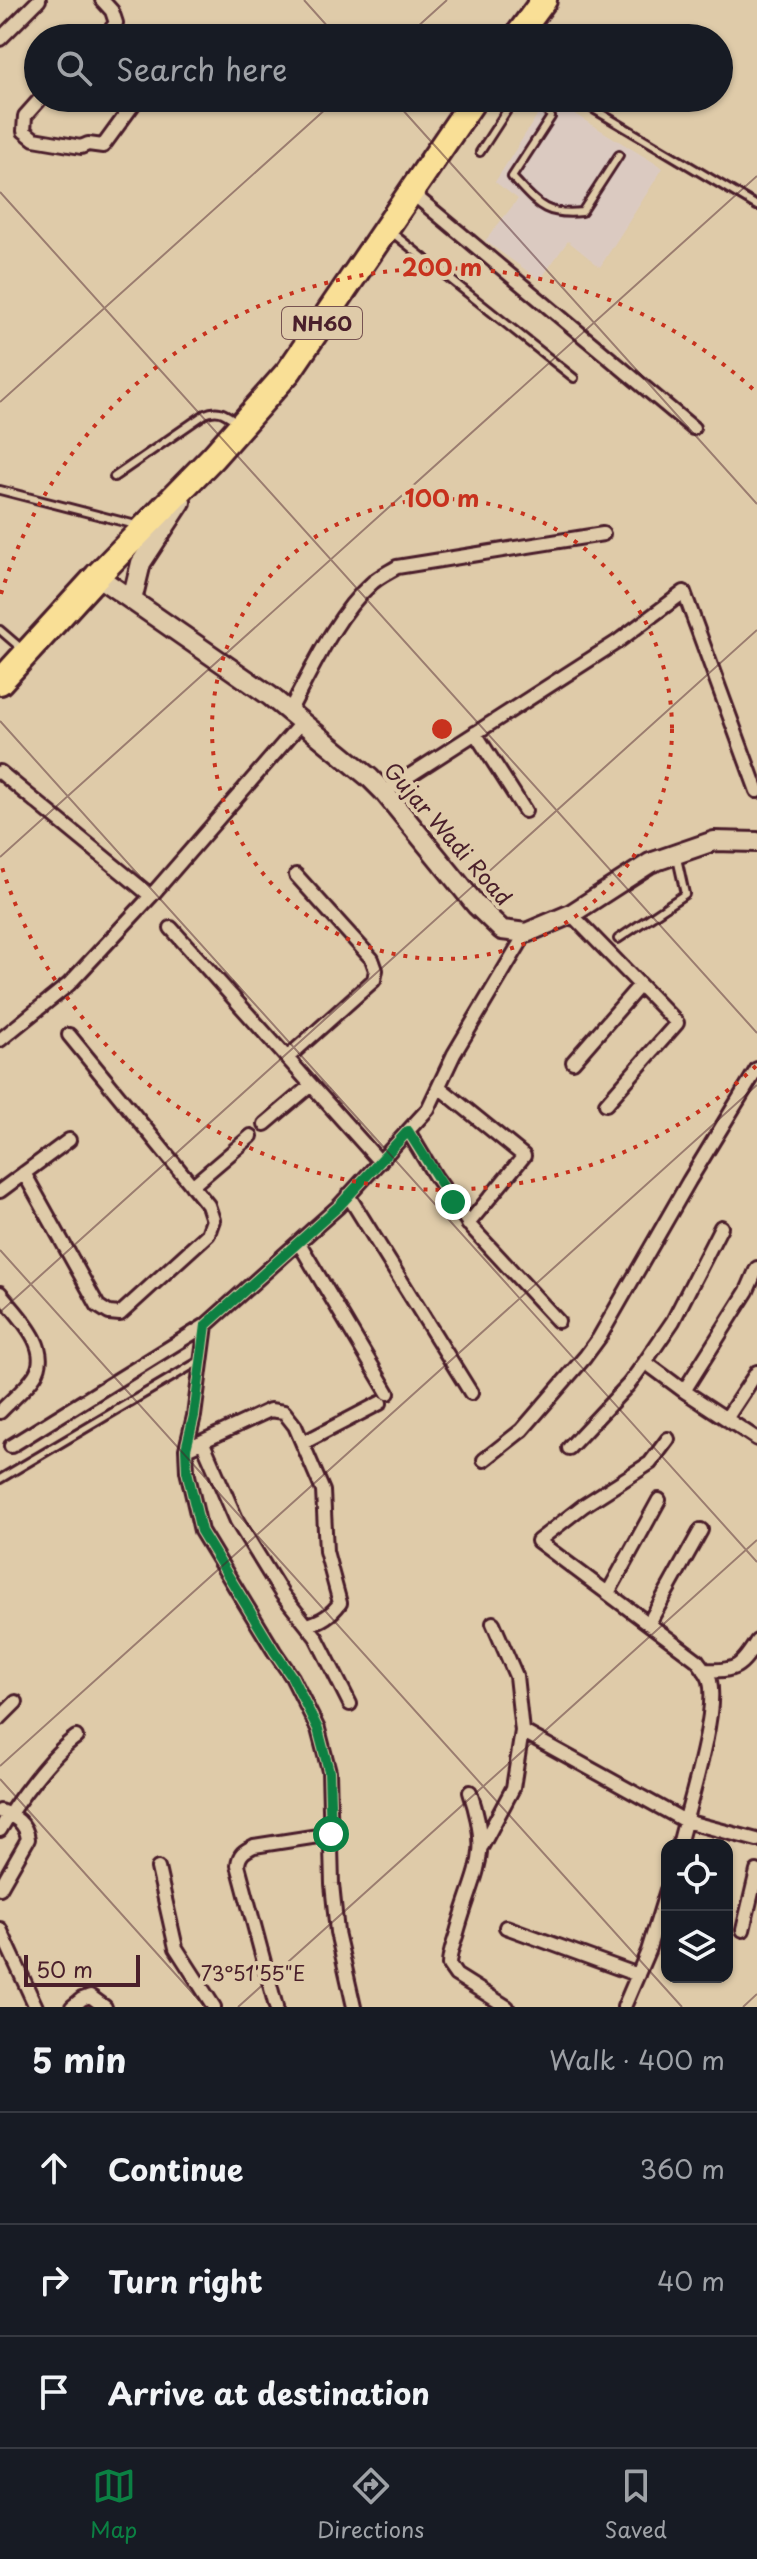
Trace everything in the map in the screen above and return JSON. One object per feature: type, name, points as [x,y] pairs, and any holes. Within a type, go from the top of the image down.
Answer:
[{"type":"highway","points":[[526,24],[544,0]]},
{"type":"highway","name":"NH60","points":[[0,682],[242,426],[289,371],[466,112]]},
{"type":"street","points":[[0,39],[39,0]]},
{"type":"street","points":[[102,0],[112,11],[115,24]]},
{"type":"street","points":[[29,112],[25,116],[24,131],[34,139],[81,147],[88,144],[103,146],[128,112]]},
{"type":"street","points":[[412,193],[693,428]]},
{"type":"street","points":[[132,600],[141,563],[213,457]]},
{"type":"street","points":[[0,1040],[69,984],[151,896],[296,717],[318,658],[349,609],[371,584],[397,567],[603,534]]},
{"type":"street","name":"Gujar Wadi Road","points":[[97,576],[296,717],[384,792],[476,905],[502,930],[526,933]]},
{"type":"street","points":[[384,792],[617,642],[684,592],[757,791]]},
{"type":"street","points":[[475,733],[525,811]]},
{"type":"street","points":[[0,772],[151,896]]},
{"type":"street","points":[[11,1446],[206,1325],[348,1195],[428,1109],[454,1054],[526,933],[571,914],[650,863],[714,841],[757,842]]},
{"type":"street","points":[[287,1058],[374,980],[376,970],[372,959],[296,875]]},
{"type":"street","points":[[571,914],[677,1023],[606,1104]]},
{"type":"street","points":[[171,928],[380,1162]]},
{"type":"street","points":[[573,1062],[640,985]]},
{"type":"street","points":[[24,1173],[98,1306],[109,1313],[120,1314],[208,1234],[213,1220],[208,1205],[69,1035]]},
{"type":"street","points":[[484,1460],[522,1430],[599,1338],[757,1069]]},
{"type":"street","points":[[265,1124],[311,1085]]},
{"type":"street","points":[[439,1087],[524,1156],[468,1224]]},
{"type":"street","points":[[408,1131],[468,1224],[558,1321]]},
{"type":"street","points":[[192,1186],[251,1136]]},
{"type":"street","points":[[0,1191],[69,1140]]},
{"type":"street","points":[[348,1195],[471,1393]]},
{"type":"street","points":[[569,1448],[629,1384],[645,1362],[673,1321],[721,1227]]},
{"type":"street","points":[[299,1243],[384,1398],[303,1443]]},
{"type":"street","points":[[684,1391],[747,1291],[757,1268]]},
{"type":"street","points":[[0,1293],[40,1351],[40,1364],[35,1375],[0,1412]]},
{"type":"street","points":[[206,1325],[194,1416],[186,1449],[187,1471],[201,1531],[292,1677],[318,1729],[329,1771],[332,1884],[337,1932],[354,2007]]},
{"type":"street","points":[[645,1362],[757,1439]]},
{"type":"street","points":[[726,1419],[757,1372]]},
{"type":"street","points":[[186,1449],[270,1410],[284,1412],[295,1426],[323,1491],[326,1551],[340,1603],[334,1612],[307,1625]]},
{"type":"street","points":[[668,1439],[650,1463],[583,1506],[538,1541],[697,1660],[710,1680],[707,1726],[680,1839]]},
{"type":"street","points":[[203,1443],[237,1521],[282,1594],[316,1637],[350,1704]]},
{"type":"street","points":[[608,1593],[659,1500]]},
{"type":"street","points":[[649,1623],[701,1530]]},
{"type":"street","points":[[482,1846],[513,1788],[522,1731],[516,1676],[493,1623]]},
{"type":"street","points":[[704,1670],[726,1671],[739,1666],[757,1641]]},
{"type":"street","points":[[0,1718],[16,1702]]},
{"type":"street","points":[[522,1731],[685,1821],[757,1840]]},
{"type":"street","points":[[0,1830],[4,1812],[64,1746],[76,1737]]},
{"type":"street","points":[[470,1792],[480,1819],[482,1846],[449,1965],[456,1975],[507,2007]]},
{"type":"street","points":[[0,1888],[28,1839],[24,1826],[4,1812]]},
{"type":"street","points":[[276,2007],[238,1865],[239,1858],[254,1846],[331,1834]]},
{"type":"street","points":[[158,1868],[176,1948],[214,2007]]},
{"type":"street","points":[[743,1930],[757,1871]]},
{"type":"street","points":[[624,2007],[661,1908]]},
{"type":"street","points":[[506,1927],[638,1975]]},
{"type":"street","points":[[0,1929],[36,2007]]},
{"type":"street","points":[[72,2007],[90,1996],[105,2007]]},
{"type":"lane","points":[[480,152],[506,112]]},
{"type":"lane","points":[[548,112],[551,117],[512,177],[537,204],[560,214],[582,212],[619,155]]},
{"type":"lane","points":[[599,112],[757,206]]},
{"type":"lane","points":[[388,229],[574,378]]},
{"type":"lane","points":[[114,477],[215,410],[242,426]]},
{"type":"lane","points":[[0,490],[144,527]]},
{"type":"lane","points":[[0,630],[27,654]]},
{"type":"lane","points":[[618,939],[685,894],[676,855]]},
{"type":"lane","points":[[0,1479],[201,1360]]},
{"type":"shaded area","points":[[539,112],[571,112],[663,168],[600,267],[568,241],[540,280],[485,241],[518,199],[495,182]]},
{"type":"route","points":[[331,1834],[329,1771],[309,1707],[201,1531],[187,1471],[186,1449],[194,1416],[206,1325],[339,1206],[408,1131],[453,1202]]}]
